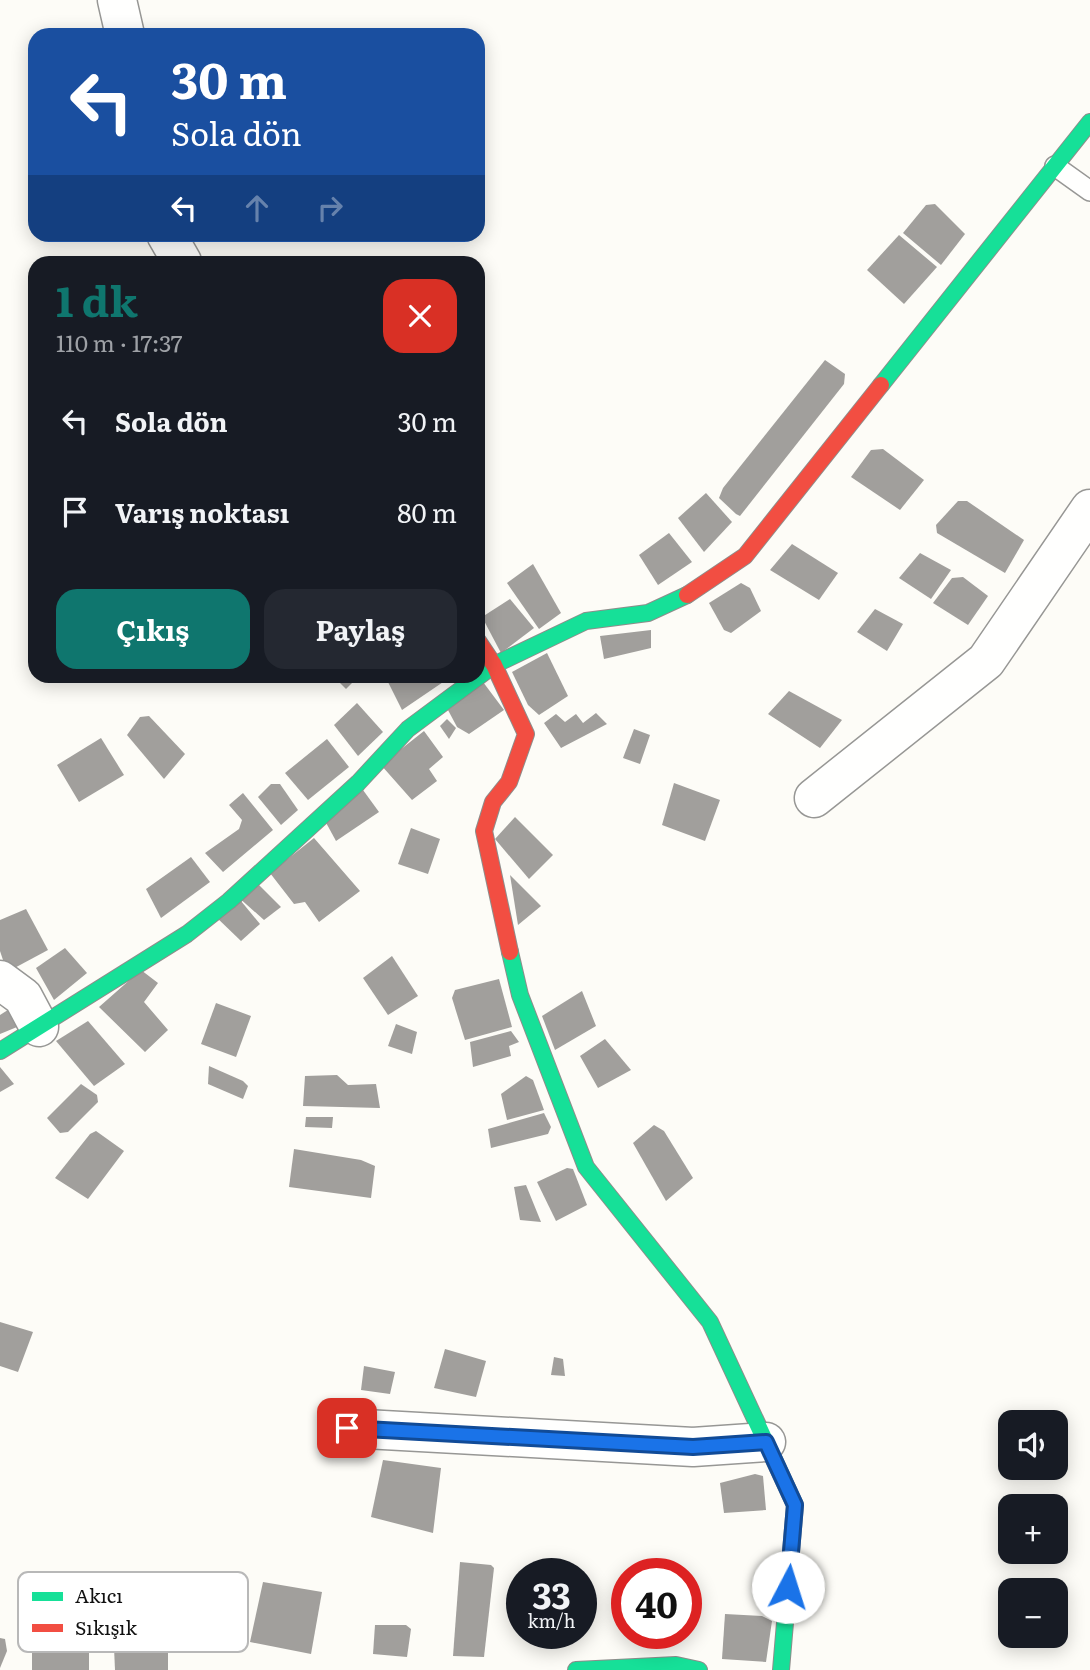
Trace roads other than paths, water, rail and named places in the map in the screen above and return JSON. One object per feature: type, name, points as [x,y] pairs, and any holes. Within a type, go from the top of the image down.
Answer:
[{"type":"street","points":[[117,0],[123,28]]},
{"type":"street","points":[[485,672],[586,621],[648,613],[680,599],[745,556],[1090,122]]},
{"type":"street","points":[[814,798],[986,661],[1090,509]]},
{"type":"street","points":[[485,652],[526,734],[509,782],[494,802],[484,831],[520,995],[586,1167],[710,1322],[795,1505],[781,1670]]},
{"type":"street","points":[[0,1051],[187,933],[229,901],[358,783],[408,729],[470,683]]},
{"type":"street","points":[[0,980],[23,997],[40,1027]]},
{"type":"street","points":[[347,1428],[693,1447],[766,1442]]},
{"type":"street","points":[[576,1670],[676,1665],[699,1670]]},
{"type":"lane","points":[[1055,166],[1090,191]]}]
